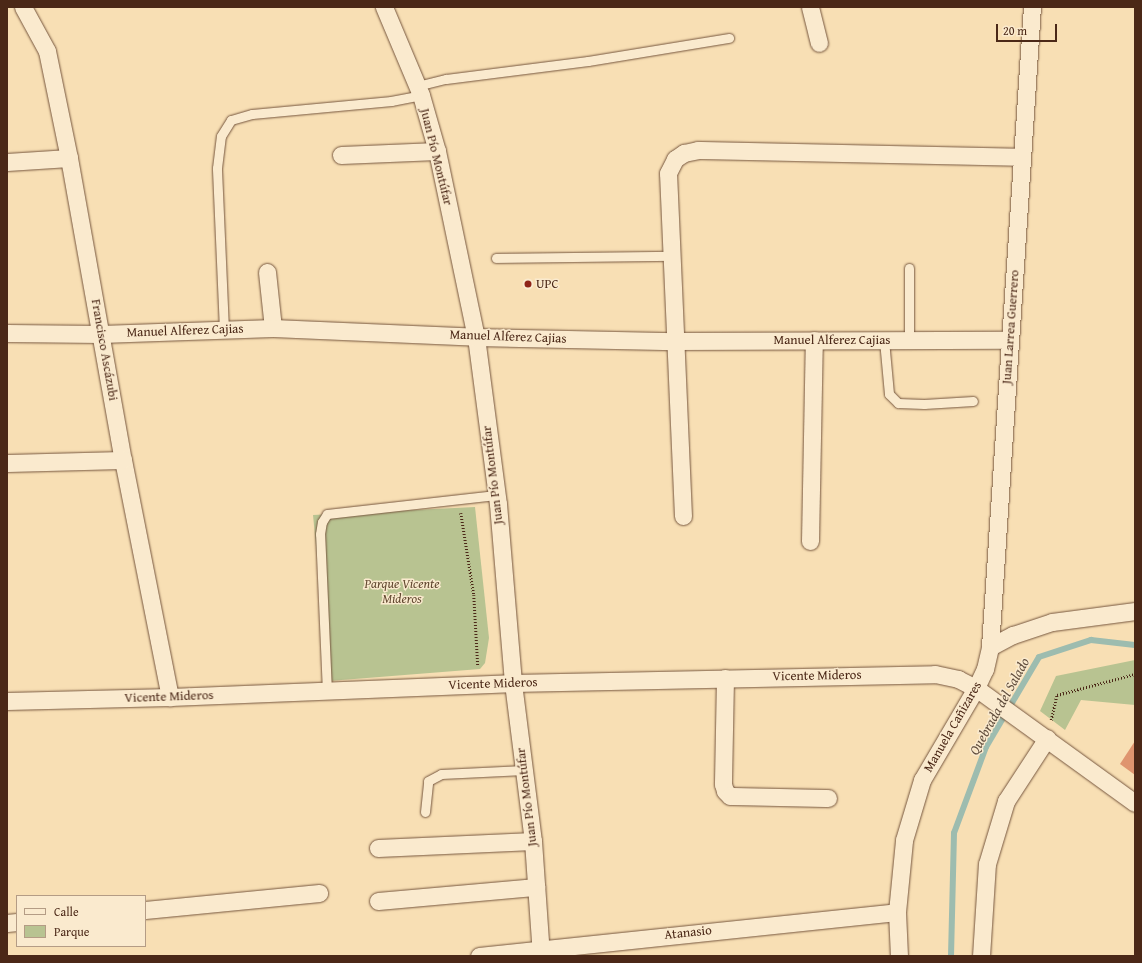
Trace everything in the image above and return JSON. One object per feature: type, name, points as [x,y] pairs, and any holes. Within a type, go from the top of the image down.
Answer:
[{"type":"street","name":"Francisco Ascázubi","points":[[23,7],[47,50],[69,158],[123,460],[170,697]]},
{"type":"street","name":"Juan Pío Montúfar","points":[[384,7],[419,91],[437,151],[476,337],[496,495],[513,683],[533,841],[540,952]]},
{"type":"street","points":[[810,7],[819,43]]},
{"type":"street","name":"Juan Larrea Guerrero","points":[[990,647],[1032,7]]},
{"type":"street","points":[[683,516],[668,173],[675,159],[684,153],[698,150],[1021,157]]},
{"type":"street","points":[[341,155],[437,151]]},
{"type":"street","points":[[7,162],[69,158]]},
{"type":"street","points":[[267,272],[273,328]]},
{"type":"street","name":"Manuel Alferez Cajias","points":[[7,333],[101,334],[273,328],[476,337],[675,341],[1010,340]]},
{"type":"street","points":[[810,541],[814,340]]},
{"type":"street","points":[[7,463],[123,460]]},
{"type":"street","points":[[990,647],[1013,635],[1052,622],[1135,610]]},
{"type":"street","name":"Manuela Cañizares","points":[[899,956],[897,912],[904,840],[922,780],[976,688],[985,669],[990,647]]},
{"type":"street","name":"Vicente Mideros","points":[[7,701],[327,692],[513,683],[935,674],[958,678],[976,688],[1041,734]]},
{"type":"street","points":[[725,678],[723,784],[725,790],[730,796],[828,798]]},
{"type":"street","points":[[981,956],[986,864],[1006,801],[1041,734],[1135,803]]},
{"type":"street","points":[[378,848],[533,841]]},
{"type":"street","points":[[378,901],[536,887]]},
{"type":"street","points":[[146,910],[319,893]]},
{"type":"street","name":"Atanasio","points":[[479,956],[540,952],[897,912]]},
{"type":"lane","points":[[224,330],[217,168],[221,136],[231,120],[252,114],[390,101],[446,80],[588,61],[728,38]]},
{"type":"lane","points":[[496,258],[671,256]]},
{"type":"lane","points":[[909,268],[909,340]]},
{"type":"lane","points":[[884,340],[889,394],[898,403],[924,404],[973,401]]},
{"type":"lane","points":[[327,692],[320,534],[322,522],[327,514],[496,495]]},
{"type":"lane","points":[[425,812],[428,781],[441,774],[524,770]]},
{"type":"path","points":[[461,515],[474,595],[478,667]]},
{"type":"path","points":[[1041,734],[1057,695],[1135,674]]},
{"type":"green space","name":"Parque Vicente Mideros","points":[[475,507],[489,638],[485,663],[480,669],[329,681],[313,515]]},
{"type":"green space","points":[[1135,660],[1135,705],[1081,700],[1065,730],[1040,711],[1056,676]]},
{"type":"building","points":[[1135,741],[1135,775],[1120,764]]},
{"type":"waterway","name":"Quebrada del Salado","points":[[951,956],[954,833],[986,747],[1039,657],[1091,640],[1135,645]]},
{"type":"place","name":"UPC","points":[[528,284]]}]
